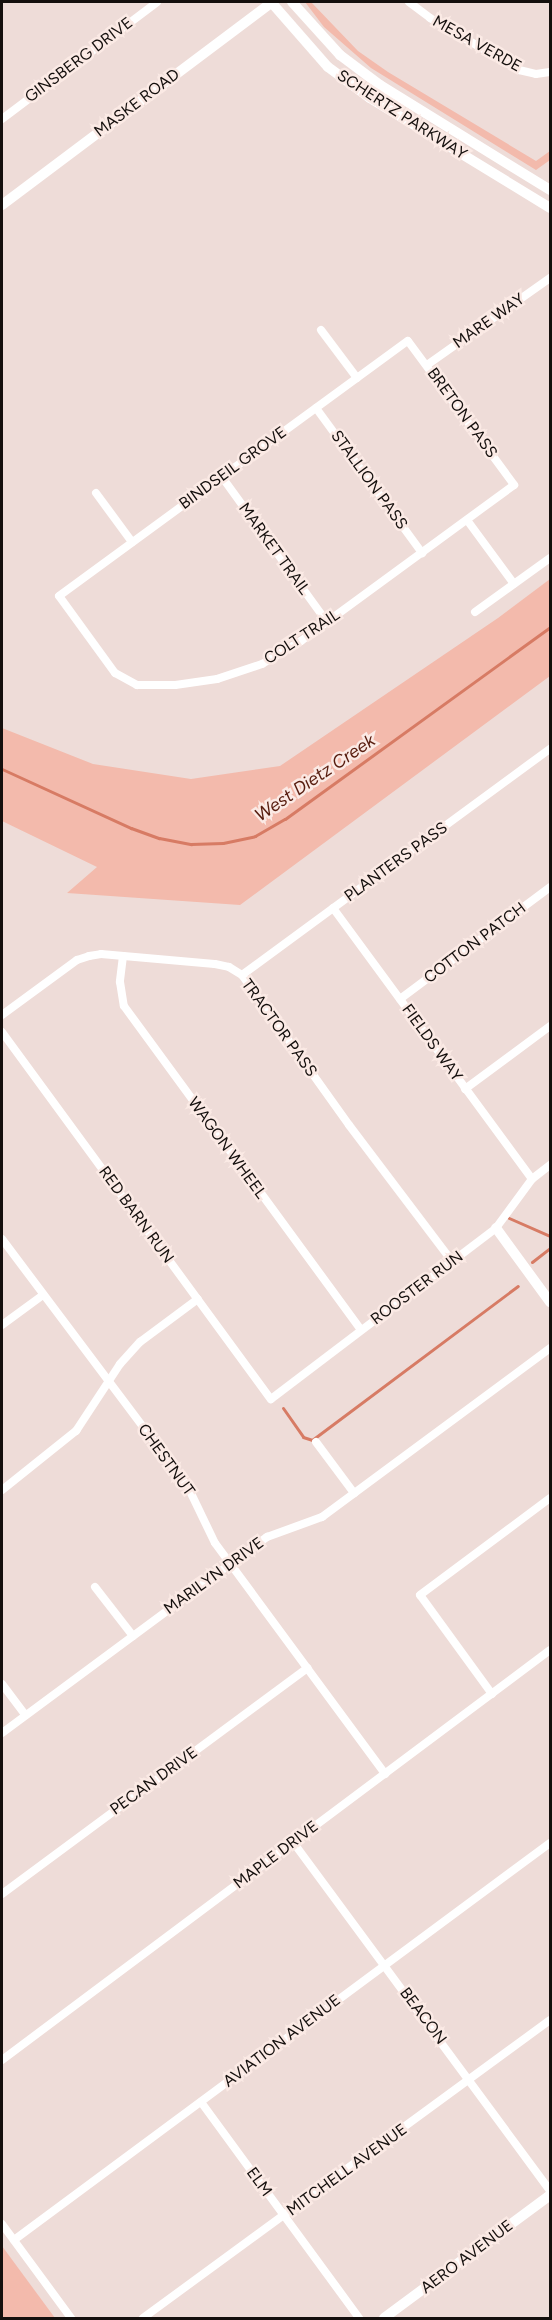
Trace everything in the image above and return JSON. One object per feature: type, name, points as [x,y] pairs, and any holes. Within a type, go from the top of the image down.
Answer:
[{"type":"main road","name":"SCHERTZ PARKWAY","points":[[272,2],[295,32],[337,73],[370,98],[550,208]]},
{"type":"main road","name":"MASKE ROAD","points":[[2,205],[272,2]]},
{"type":"main road","name":"SCHERTZ PARKWAY","points":[[292,2],[340,55],[380,85],[550,190]]},
{"type":"main road","points":[[496,1228],[550,1302]]},
{"type":"main road","name":"AERO AVENUE","points":[[384,2319],[550,2193]]},
{"type":"street","name":"GINSBERG DRIVE","points":[[2,119],[157,2]]},
{"type":"street","name":"MESA VERDE","points":[[409,2],[430,18],[519,70],[536,74],[550,72]]},
{"type":"street","name":"MARE WAY","points":[[427,365],[550,278]]},
{"type":"street","points":[[321,330],[357,378]]},
{"type":"street","name":"BRETON PASS","points":[[408,341],[514,485]]},
{"type":"street","name":"BINDSEIL GROVE","points":[[59,596],[408,341]]},
{"type":"street","name":"STALLION PASS","points":[[316,408],[422,552]]},
{"type":"street","name":"MARKET TRAIL","points":[[222,477],[327,622]]},
{"type":"street","name":"COLT TRAIL","points":[[59,596],[115,673],[137,686],[194,684],[240,672],[283,653],[514,485]]},
{"type":"street","points":[[96,494],[132,542]]},
{"type":"street","points":[[467,520],[514,584]]},
{"type":"street","points":[[475,612],[550,558]]},
{"type":"street","name":"PLANTERS PASS","points":[[242,975],[550,749]]},
{"type":"street","name":"COTTON PATCH","points":[[400,999],[550,887]]},
{"type":"street","name":"FIELDS WAY","points":[[333,908],[532,1179]]},
{"type":"street","name":"TRACTOR PASS","points":[[2,1015],[77,960],[101,954],[229,967],[242,975],[349,1125],[452,1261]]},
{"type":"street","name":"WAGON WHEEL","points":[[123,956],[120,982],[124,1006],[361,1330]]},
{"type":"street","points":[[465,1089],[550,1026]]},
{"type":"street","name":"RED BARN RUN","points":[[2,1032],[271,1399]]},
{"type":"street","name":"ROOSTER RUN","points":[[271,1399],[496,1228],[532,1179],[550,1165]]},
{"type":"street","name":"CHESTNUT","points":[[2,1239],[188,1487],[209,1534],[385,1774]]},
{"type":"street","points":[[2,1325],[43,1295]]},
{"type":"street","points":[[2,1490],[76,1431],[120,1364],[140,1342],[198,1299]]},
{"type":"street","name":"MARILYN DRIVE","points":[[2,1733],[267,1537],[322,1517],[550,1348]]},
{"type":"street","points":[[316,1442],[354,1493]]},
{"type":"street","points":[[492,1694],[420,1595],[550,1498]]},
{"type":"street","points":[[95,1587],[133,1636]]},
{"type":"street","name":"MAPLE DRIVE","points":[[2,2060],[550,1650]]},
{"type":"street","name":"PECAN DRIVE","points":[[2,1894],[307,1668]]},
{"type":"street","points":[[2,1684],[25,1716]]},
{"type":"street","name":"BEACON","points":[[293,1842],[470,2080],[550,2193]]},
{"type":"street","name":"AVIATION AVENUE","points":[[14,2240],[201,2103],[347,1991],[550,1843]]},
{"type":"street","name":"MITCHELL AVENUE","points":[[143,2319],[550,2020]]},
{"type":"street","name":"ELM","points":[[201,2103],[359,2319]]},
{"type":"street","points":[[2,2224],[71,2319]]},
{"type":"shaded area","points":[[305,2],[311,2],[358,51],[388,72],[536,161],[550,151],[550,160],[536,170],[371,68],[324,27]]},
{"type":"shaded area","points":[[550,579],[550,676],[240,905],[67,893],[97,867],[2,821],[2,728],[93,764],[191,779],[280,766],[498,618]]},
{"type":"shaded area","points":[[2,2246],[55,2318],[2,2318]]},
{"type":"waterway","name":"West Dietz Creek","points":[[2,769],[131,828],[159,838],[191,844],[223,843],[255,836],[285,819],[550,627]]},
{"type":"waterway","points":[[509,1218],[550,1236]]},
{"type":"waterway","points":[[532,1262],[550,1248]]},
{"type":"waterway","points":[[283,1408],[303,1437],[312,1440],[518,1286]]}]
